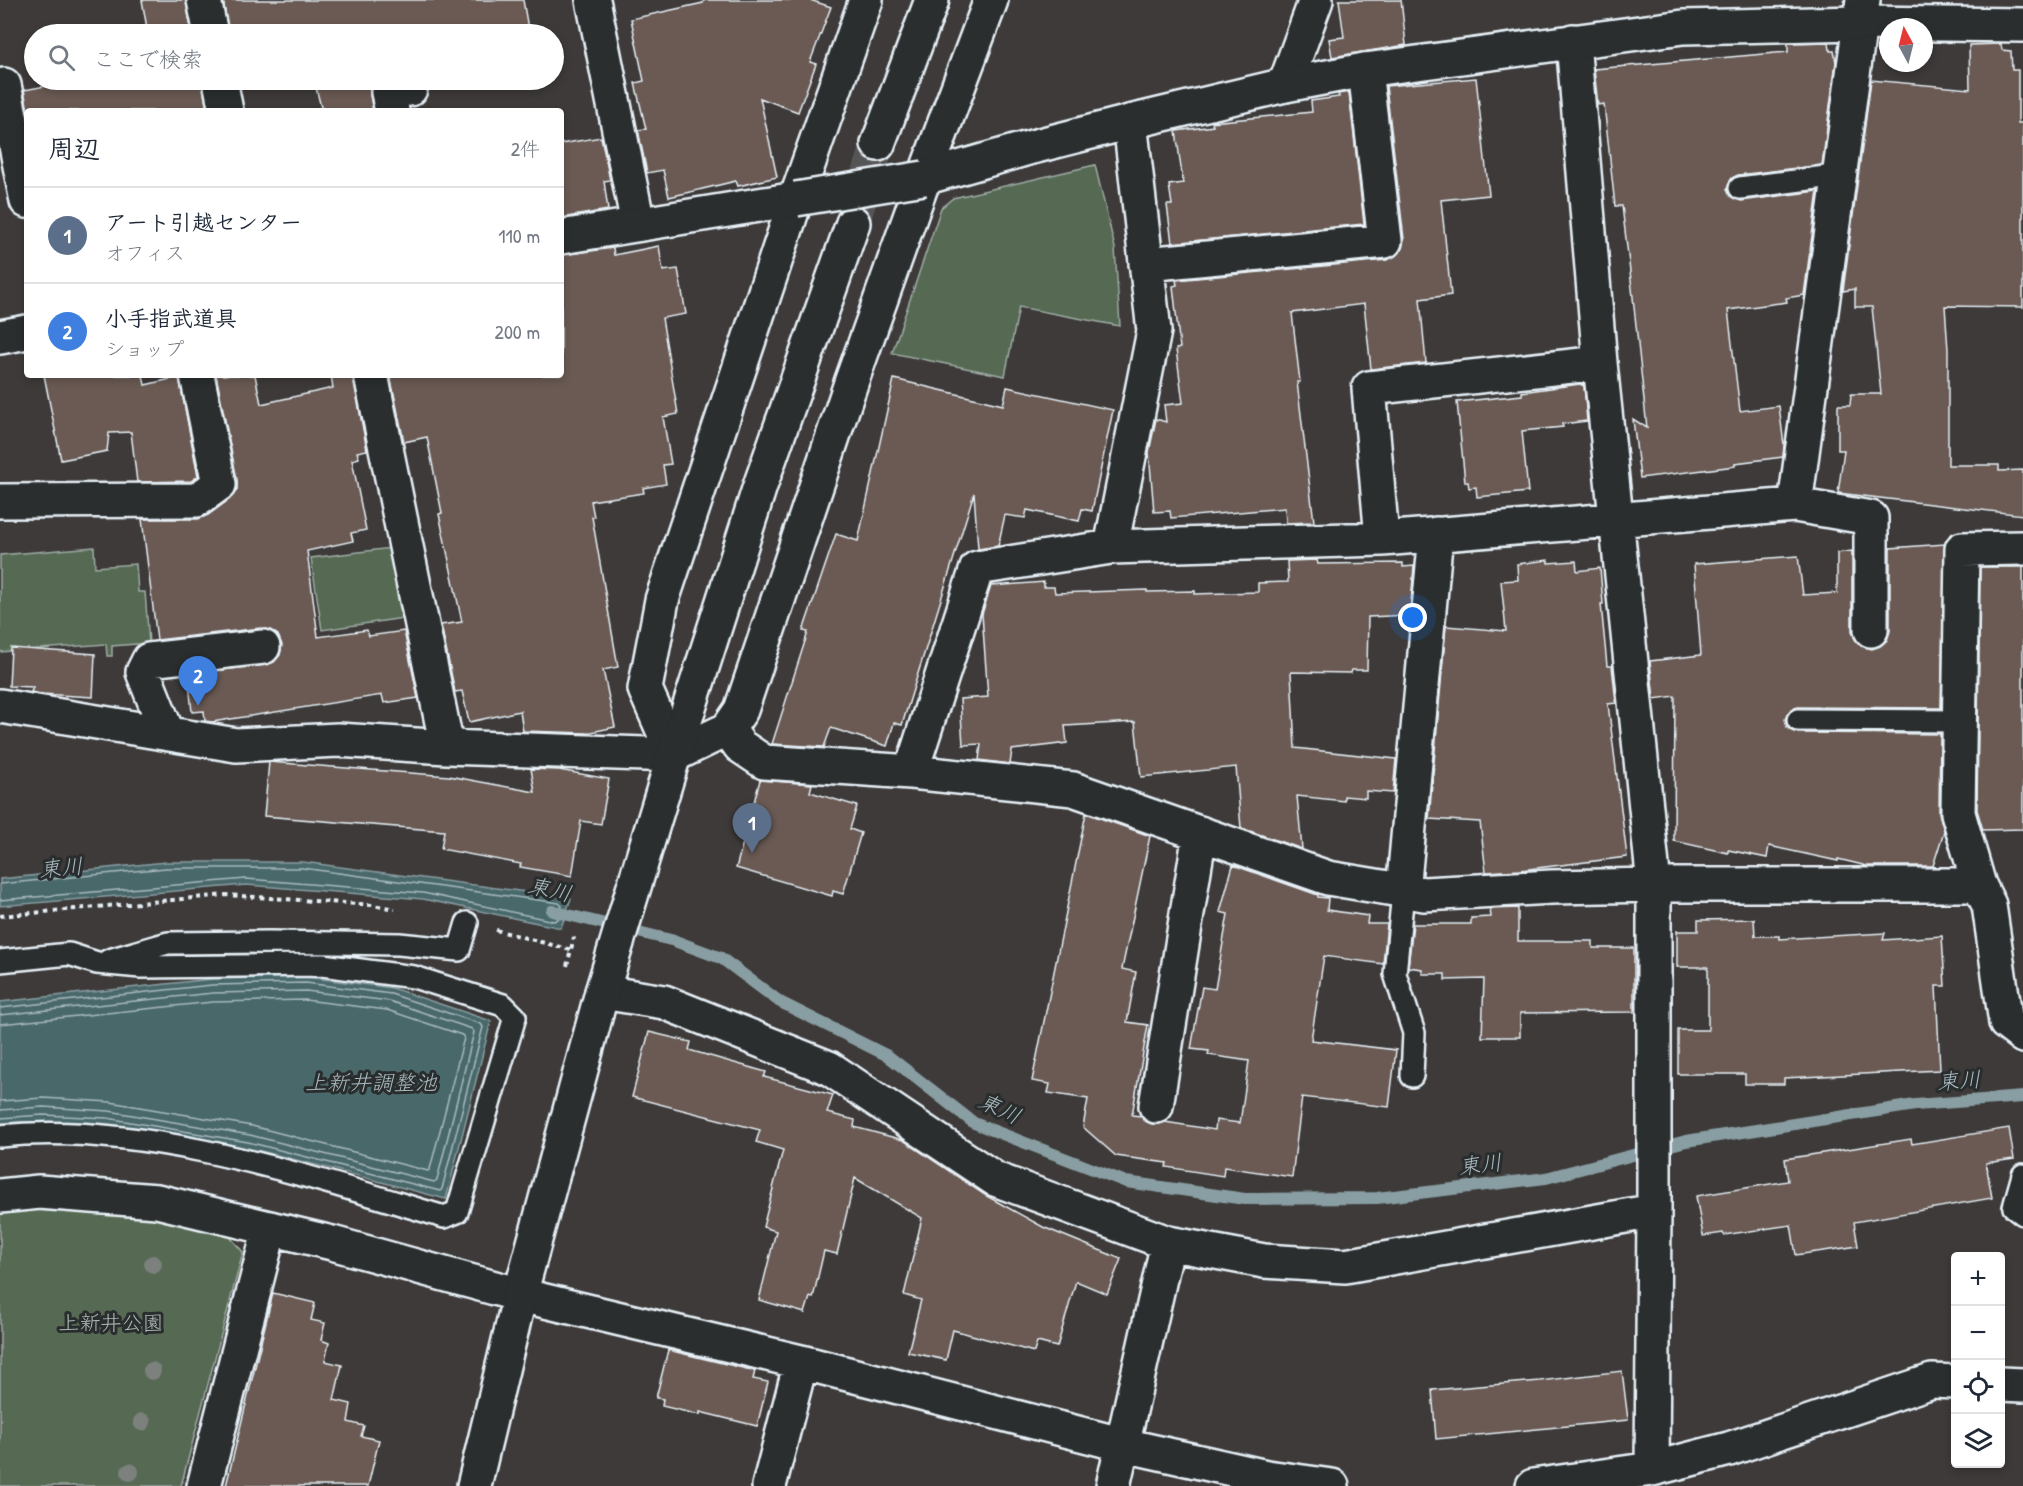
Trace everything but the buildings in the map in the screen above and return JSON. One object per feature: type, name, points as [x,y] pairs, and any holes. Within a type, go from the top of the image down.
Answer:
[{"type":"street","points":[[204,0],[209,24]]},
{"type":"street","points":[[593,0],[638,224]]},
{"type":"street","points":[[674,754],[645,689],[662,600],[796,199],[866,0]]},
{"type":"street","points":[[878,144],[932,0]]},
{"type":"street","points":[[0,706],[236,745],[338,740],[447,747],[674,754],[728,729],[746,698],[852,380],[924,178],[992,0]]},
{"type":"street","points":[[1285,85],[1316,0]]},
{"type":"street","points":[[564,236],[924,178],[1131,122],[1285,85],[1365,70],[1683,27],[1861,11],[2023,25]]},
{"type":"street","points":[[1796,505],[1861,11]]},
{"type":"street","points":[[1573,41],[1600,363],[1618,519],[1654,885],[1656,1127],[1652,1469]]},
{"type":"street","points":[[1146,264],[1385,241],[1365,70]]},
{"type":"street","points":[[0,86],[4,85],[24,186]]},
{"type":"street","points":[[221,90],[225,108]]},
{"type":"street","points":[[1111,547],[1154,331],[1131,122]]},
{"type":"street","points":[[474,1486],[520,1294],[603,992],[674,754],[760,486],[853,223]]},
{"type":"street","points":[[0,337],[24,333]]},
{"type":"street","points":[[1382,539],[1369,387],[1600,363]]},
{"type":"street","points":[[0,501],[197,500],[219,484],[198,378]]},
{"type":"street","points":[[372,378],[447,747]]},
{"type":"street","points":[[911,772],[977,568],[1111,547],[1382,539],[1796,505],[1871,518],[1870,630]]},
{"type":"street","points":[[1403,892],[1436,534]]},
{"type":"street","points":[[2023,548],[1962,549],[1958,721],[1958,813],[1979,885],[1989,905],[2006,1023],[2023,1036]]},
{"type":"street","points":[[167,732],[143,672],[148,660],[263,647]]},
{"type":"street","points":[[728,729],[740,746],[764,762],[911,772],[1073,789],[1328,878],[1403,892],[1424,894],[1552,887],[1654,885],[1979,885]]},
{"type":"street","points":[[1156,1106],[1200,833]]},
{"type":"street","points":[[603,992],[664,1002],[829,1068],[995,1179],[1168,1243],[1264,1261],[1345,1266],[1654,1198]]},
{"type":"street","points":[[0,1196],[39,1192],[157,1201],[332,1243],[520,1294],[1124,1444],[1267,1478],[1330,1486]]},
{"type":"street","points":[[204,1486],[270,1228]]},
{"type":"street","points":[[1113,1486],[1168,1243]]},
{"type":"street","points":[[769,1486],[801,1362]]},
{"type":"street","points":[[1533,1486],[1652,1469],[1729,1449],[1932,1381],[1951,1382]]},
{"type":"street","points":[[2005,1384],[2023,1384]]},
{"type":"lane","points":[[1740,188],[1841,175]]},
{"type":"lane","points":[[1798,720],[1958,721]]},
{"type":"lane","points":[[1403,892],[1395,974],[1414,1032],[1412,1076]]},
{"type":"lane","points":[[97,963],[168,943],[399,944],[459,950],[467,923]]},
{"type":"lane","points":[[0,961],[69,954],[97,963],[141,967],[322,965],[414,977],[503,1005],[515,1017],[457,1212],[444,1217],[318,1179],[203,1151],[120,1137],[30,1133],[0,1136]]},
{"type":"lane","points":[[2023,1175],[2014,1207],[2023,1214]]},
{"type":"green space","points":[[1095,165],[1115,248],[1120,326],[1019,307],[1005,376],[892,353],[941,208],[953,198]]},
{"type":"green space","points":[[94,547],[95,567],[136,564],[138,592],[145,592],[149,643],[112,646],[112,656],[107,656],[106,644],[0,652],[0,555]]},
{"type":"green space","points":[[399,547],[410,617],[322,630],[311,558]]},
{"type":"green space","name":"上新井公園","points":[[0,1209],[120,1209],[230,1237],[243,1252],[181,1486],[0,1486]]},
{"type":"water","points":[[166,862],[303,862],[571,898],[561,928],[423,899],[246,885],[0,906],[0,879]]},
{"type":"water","name":"上新井調整池","points":[[306,977],[392,988],[491,1021],[446,1199],[281,1156],[169,1133],[113,1125],[56,1122],[0,1123],[0,1002],[212,979]]},
{"type":"waterway","name":"東川","points":[[552,911],[675,941],[721,958],[780,1002],[888,1056],[974,1123],[1126,1182],[1245,1199],[1377,1198],[1546,1178],[1686,1141],[1915,1105],[2023,1097]]},
{"type":"tunnel","points":[[853,223],[878,144]]},
{"type":"place","name":"小手指武道具","points":[[198,706]]},
{"type":"place","name":"アート引越センター","points":[[752,853]]}]
